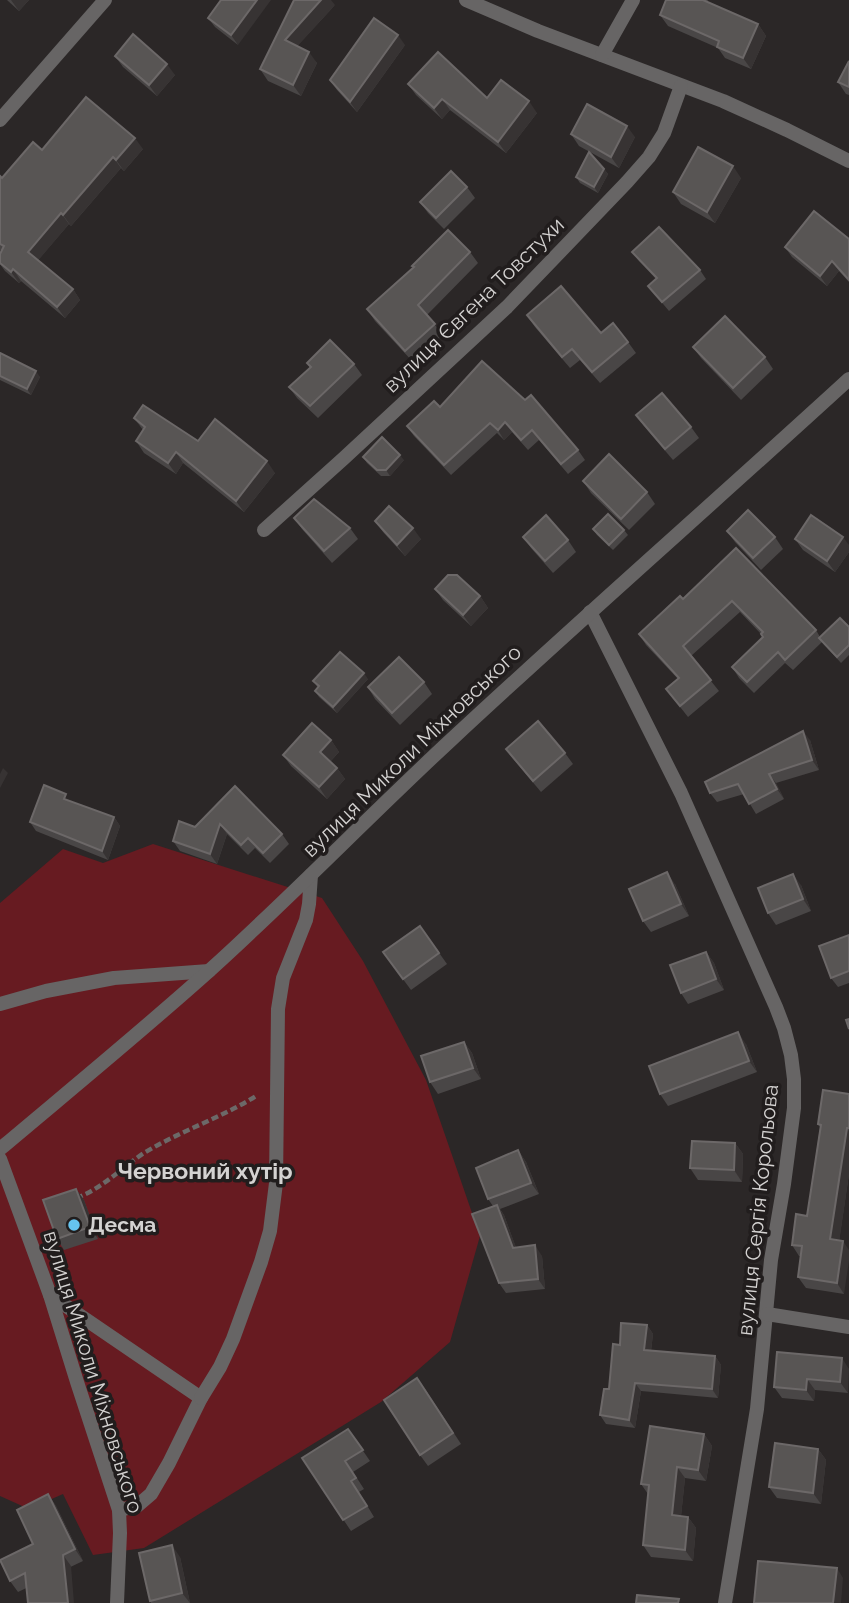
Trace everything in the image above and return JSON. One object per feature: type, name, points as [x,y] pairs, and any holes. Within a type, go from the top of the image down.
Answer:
[{"type":"street","points":[[0,120],[106,0]]},
{"type":"street","points":[[466,0],[754,114],[849,161]]},
{"type":"street","points":[[601,55],[633,0]]},
{"type":"street","name":"вулиця Євгена Товстухи","points":[[264,530],[507,307],[627,183],[649,157],[664,133],[681,86]]},
{"type":"street","name":"вулиця Миколи Міхновського","points":[[0,1149],[209,971],[449,741],[849,379]]},
{"type":"street","name":"вулиця Сергія Корольова","points":[[590,612],[681,793],[776,1007],[788,1042],[794,1079],[794,1108],[771,1260],[751,1452],[725,1603]]},
{"type":"street","points":[[119,1510],[137,1506],[158,1483],[201,1398],[220,1367],[261,1262],[270,1231],[276,1183],[278,1009],[284,978],[306,919],[311,875]]},
{"type":"street","points":[[0,1004],[95,981],[209,971]]},
{"type":"street","name":"вулиця Миколи Міхновського","points":[[0,1159],[50,1295],[119,1510],[117,1603]]},
{"type":"street","points":[[50,1295],[201,1398]]},
{"type":"street","points":[[767,1314],[849,1327]]},
{"type":"path","points":[[71,1200],[100,1186],[146,1152],[249,1101],[277,1081]]},
{"type":"shaded area","points":[[153,844],[322,898],[363,961],[426,1080],[480,1236],[450,1342],[381,1402],[144,1548],[93,1555],[63,1494],[29,1509],[0,1496],[0,903],[63,849],[103,863]]},
{"type":"building","points":[[221,0],[257,0],[231,35],[208,18]]},
{"type":"building","points":[[294,0],[321,0],[285,40],[309,52],[293,85],[260,69]]},
{"type":"building","points":[[666,0],[703,0],[758,24],[743,58],[717,47],[719,41],[660,15]]},
{"type":"building","points":[[374,18],[398,35],[350,102],[330,80]]},
{"type":"building","points":[[133,34],[167,64],[149,85],[115,56]]},
{"type":"building","points":[[438,52],[487,98],[501,80],[529,101],[498,142],[442,99],[434,108],[408,84]]},
{"type":"building","points":[[849,61],[849,87],[838,82]]},
{"type":"building","points":[[86,97],[135,138],[116,160],[113,157],[28,252],[73,289],[57,307],[13,269],[11,272],[0,263],[4,246],[0,244],[0,176],[2,178],[33,142],[42,150]]},
{"type":"building","points":[[587,104],[627,126],[611,157],[571,134]]},
{"type":"building","points":[[698,147],[733,166],[707,212],[673,192]]},
{"type":"building","points":[[589,152],[604,169],[594,187],[576,177]]},
{"type":"building","points":[[451,171],[467,187],[436,218],[420,202]]},
{"type":"building","points":[[814,211],[849,239],[849,280],[832,261],[820,276],[785,247]]},
{"type":"building","points":[[659,227],[700,270],[662,302],[648,286],[657,278],[632,252]]},
{"type":"building","points":[[448,230],[470,252],[418,305],[435,324],[405,351],[367,309],[414,267],[412,266]]},
{"type":"building","points":[[561,286],[601,333],[613,323],[628,342],[592,372],[572,349],[562,357],[527,315]]},
{"type":"building","points":[[725,316],[765,357],[733,388],[693,347]]},
{"type":"building","points":[[330,340],[354,364],[310,406],[289,387],[311,367],[307,363]]},
{"type":"building","points":[[0,353],[36,371],[27,389],[0,376]]},
{"type":"building","points":[[482,361],[525,400],[531,395],[578,450],[561,464],[532,430],[521,440],[505,422],[498,430],[490,423],[444,465],[407,426],[434,401],[440,407]]},
{"type":"building","points":[[662,393],[691,427],[665,449],[636,415]]},
{"type":"building","points":[[143,405],[198,441],[215,419],[267,461],[236,501],[176,452],[168,463],[136,441],[145,427],[134,418]]},
{"type":"building","points":[[382,437],[400,455],[386,470],[377,470],[363,457]]},
{"type":"building","points":[[609,454],[647,492],[621,519],[583,481]]},
{"type":"building","points":[[314,499],[350,528],[324,551],[294,518]]},
{"type":"building","points":[[389,506],[413,528],[397,545],[375,521]]},
{"type":"building","points":[[748,510],[775,537],[753,558],[727,531]]},
{"type":"building","points":[[608,514],[624,530],[609,545],[593,529]]},
{"type":"building","points":[[546,515],[568,540],[545,561],[523,537]]},
{"type":"building","points":[[811,515],[843,537],[827,561],[795,539]]},
{"type":"building","points":[[736,548],[816,630],[785,660],[778,652],[747,682],[732,667],[763,637],[763,632],[732,601],[683,646],[711,680],[680,706],[666,689],[679,678],[639,634],[680,596],[683,599]]},
{"type":"building","points":[[448,575],[457,575],[480,596],[463,615],[435,589]]},
{"type":"building","points":[[840,618],[849,627],[849,645],[837,657],[819,638]]},
{"type":"building","points":[[340,652],[364,673],[333,707],[315,691],[319,686],[313,681]]},
{"type":"building","points":[[399,657],[424,682],[392,713],[368,687]]},
{"type":"building","points":[[538,721],[565,753],[533,781],[506,749]]},
{"type":"building","points":[[312,723],[331,740],[320,752],[337,768],[319,787],[283,755]]},
{"type":"building","points":[[803,731],[812,760],[769,774],[777,789],[749,804],[738,784],[710,793],[705,782]]},
{"type":"building","points":[[44,785],[66,794],[64,799],[114,817],[102,851],[30,822]]},
{"type":"building","points":[[235,786],[282,834],[263,853],[248,838],[241,845],[220,824],[210,854],[173,841],[179,821],[195,827]]},
{"type":"building","points":[[667,872],[681,904],[643,921],[629,889]]},
{"type":"building","points":[[793,874],[803,899],[768,913],[758,888]]},
{"type":"building","points":[[420,926],[439,953],[403,979],[383,952]]},
{"type":"building","points":[[849,935],[849,971],[831,978],[819,946]]},
{"type":"building","points":[[706,952],[716,979],[681,993],[670,965]]},
{"type":"building","points":[[738,1032],[749,1061],[660,1094],[649,1066]]},
{"type":"building","points":[[464,1042],[473,1068],[430,1082],[421,1056]]},
{"type":"building","points":[[823,1090],[849,1094],[849,1128],[830,1239],[843,1241],[837,1283],[798,1277],[802,1246],[792,1245],[796,1214],[807,1216],[821,1125],[818,1124]]},
{"type":"building","points":[[692,1141],[735,1143],[734,1170],[690,1168]]},
{"type":"building","points":[[518,1150],[531,1183],[488,1199],[476,1168]]},
{"type":"building","points":[[76,1189],[90,1227],[57,1239],[43,1200]]},
{"type":"building","points":[[497,1205],[513,1248],[535,1245],[538,1279],[499,1283],[472,1214]]},
{"type":"building","points":[[621,1323],[647,1325],[644,1350],[715,1356],[712,1389],[635,1383],[629,1420],[600,1415],[604,1389],[609,1389],[613,1344],[620,1345]]},
{"type":"building","points":[[777,1352],[842,1358],[840,1382],[807,1379],[806,1390],[774,1387]]},
{"type":"building","points":[[417,1378],[453,1433],[420,1455],[384,1400]]},
{"type":"building","points":[[650,1426],[704,1434],[698,1470],[677,1467],[672,1515],[688,1517],[685,1550],[643,1545],[649,1485],[641,1484]]},
{"type":"building","points":[[348,1429],[363,1450],[345,1461],[356,1478],[351,1481],[367,1506],[343,1520],[302,1458]]},
{"type":"building","points":[[775,1443],[818,1449],[813,1493],[769,1487]]},
{"type":"building","points":[[48,1494],[75,1549],[63,1555],[68,1603],[28,1603],[25,1573],[10,1581],[0,1560],[33,1544],[17,1510]]},
{"type":"building","points":[[172,1545],[182,1593],[150,1601],[139,1553]]},
{"type":"building","points":[[758,1561],[837,1568],[833,1603],[754,1603]]},
{"type":"building","points":[[637,1595],[679,1599],[678,1603],[636,1603]]},
{"type":"place","name":"Десма","points":[[74,1225]]},
{"type":"district","name":"Червоний хутір","points":[[205,1171]]}]
